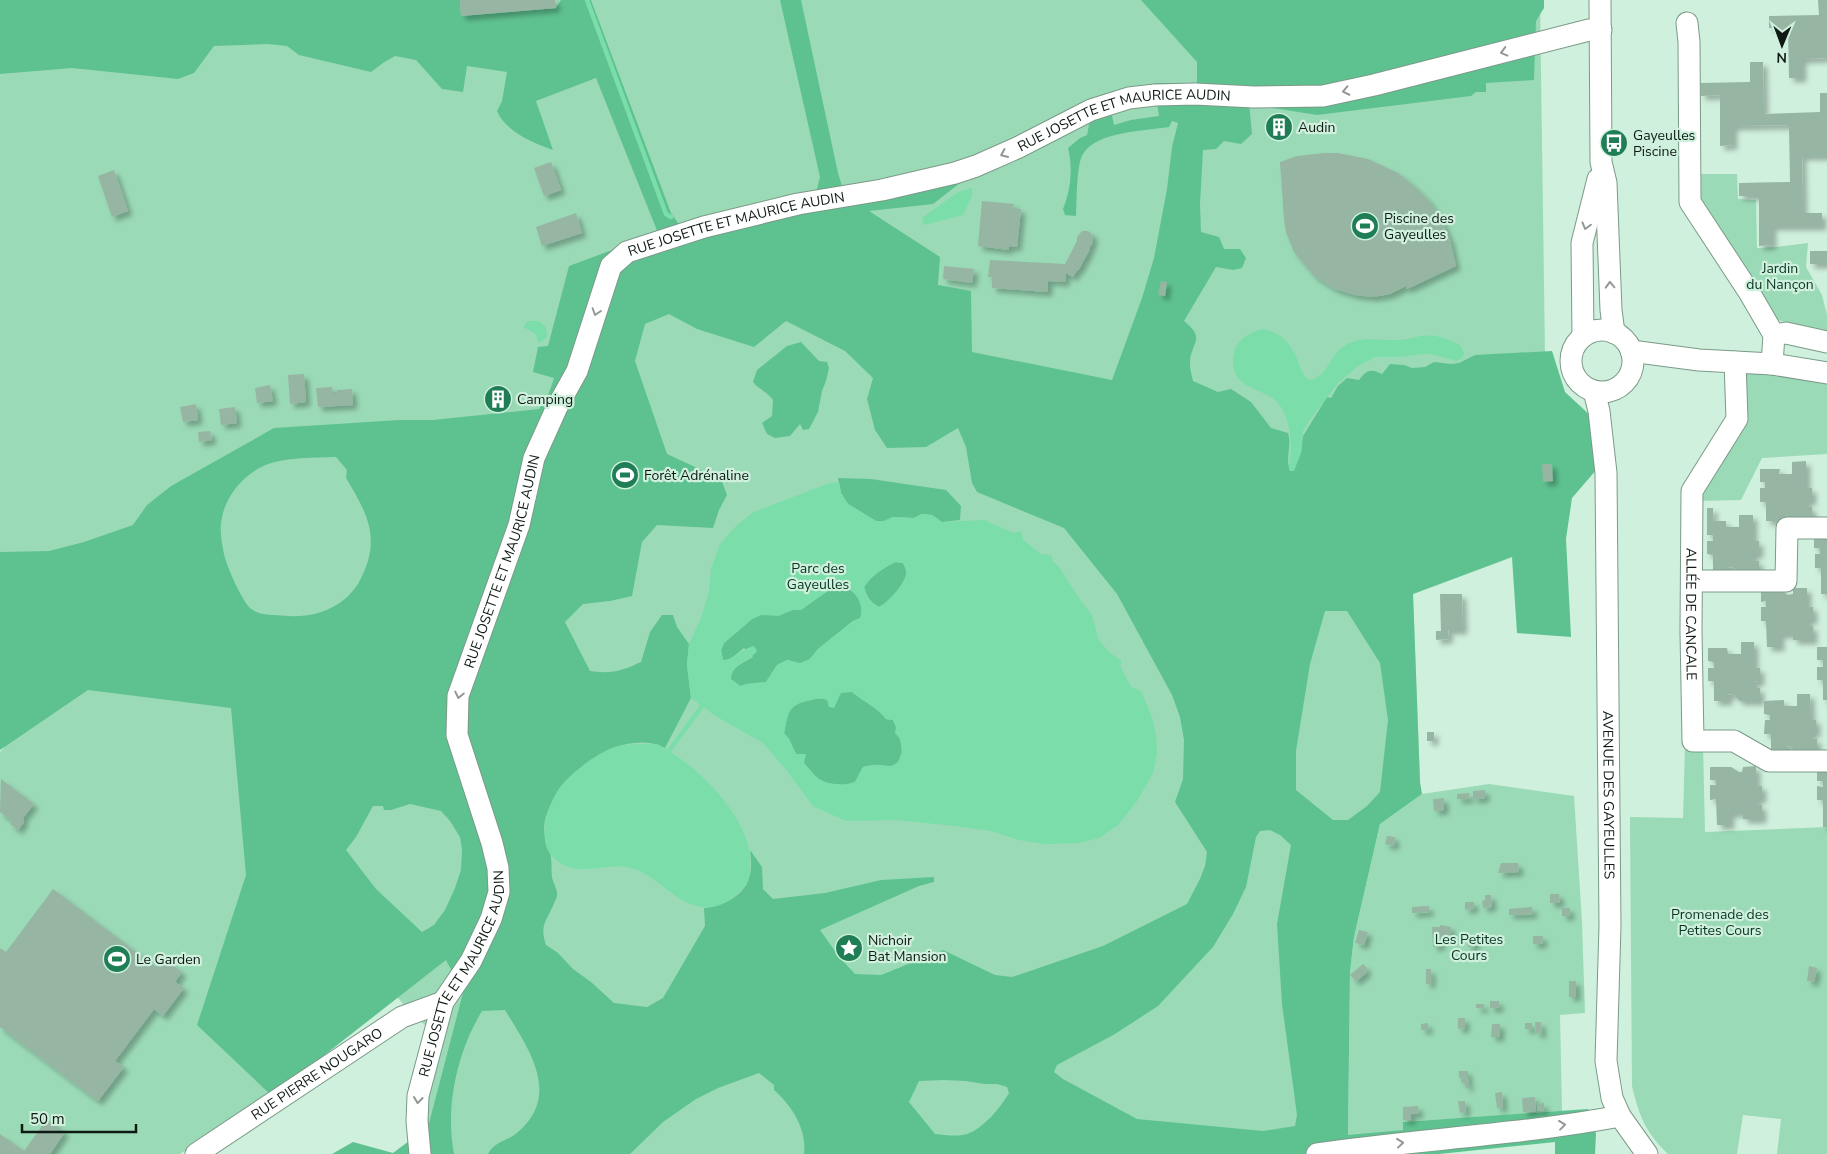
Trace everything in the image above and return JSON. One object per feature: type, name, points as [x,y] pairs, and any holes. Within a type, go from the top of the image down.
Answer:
[{"type":"street","points":[[1583,336],[1582,243],[1601,162],[1600,0]]},
{"type":"street","points":[[1687,23],[1689,42],[1690,202],[1749,292],[1774,335],[1772,364]]},
{"type":"street","name":"RUE JOSETTE ET MAURICE AUDIN","points":[[420,1154],[417,1121],[418,1096],[442,1002],[471,961],[491,919],[499,892],[498,868],[492,843],[457,735],[458,696],[519,525],[534,458],[557,407],[577,371],[611,266],[627,252],[704,227],[798,204],[882,190],[955,173],[1020,147],[1091,110],[1129,98],[1195,94],[1254,97],[1323,96],[1374,85],[1589,30],[1601,30]]},
{"type":"street","points":[[1601,162],[1606,183],[1611,310],[1614,333]]},
{"type":"street","points":[[1616,388],[1609,391],[1594,391],[1580,383],[1573,373],[1571,366],[1572,354],[1583,336],[1598,331],[1614,333],[1624,340],[1631,351],[1632,365],[1630,372],[1699,360]]},
{"type":"street","points":[[1774,335],[1786,333],[1827,342]]},
{"type":"street","points":[[1631,351],[1699,360],[1772,364],[1827,373]]},
{"type":"street","name":"ALLÉE DE CANCALE","points":[[1735,362],[1737,419],[1692,491],[1693,581],[1691,632],[1693,741],[1734,741],[1768,761],[1827,761]]},
{"type":"street","name":"AVENUE DES GAYEULLES","points":[[1630,372],[1622,384],[1616,388],[1612,400],[1606,473],[1610,926],[1606,1061],[1612,1098],[1620,1116],[1647,1154]]},
{"type":"street","name":"AVENUE DES GAYEULLES","points":[[1594,391],[1599,411],[1606,473]]},
{"type":"street","points":[[1693,581],[1786,581],[1787,528],[1827,528]]},
{"type":"street","name":"RUE PIERRE NOUGARO","points":[[196,1154],[402,1017],[442,1002]]},
{"type":"street","points":[[1317,1154],[1373,1145],[1567,1125],[1620,1116]]},
{"type":"green space","name":"Parc des Gayeulles","points":[[0,0],[1540,0],[1545,356],[1512,557],[1413,594],[1420,782],[1373,824],[1342,971],[1334,1154],[411,1154],[427,1027],[404,1005],[319,904],[272,1096],[180,1154],[0,1154],[0,752],[82,659],[0,566]]},
{"type":"green space","name":"Jardin du Nançon","points":[[1699,174],[1737,174],[1738,199],[1756,200],[1757,248],[1808,243],[1806,267],[1822,295],[1827,315],[1827,335],[1775,319],[1699,199]]},
{"type":"green space","points":[[1746,368],[1827,378],[1827,454],[1762,458],[1741,500],[1696,501]]},
{"type":"green space","name":"Promenade des Petites Cours","points":[[1685,746],[1703,746],[1705,832],[1827,827],[1827,1154],[1777,1154],[1781,1119],[1743,1115],[1737,1154],[1668,1154],[1654,1139],[1644,1123],[1637,1106],[1632,1086],[1630,817],[1683,818]]},
{"type":"green space","name":"Les Petites Cours","points":[[1489,784],[1574,796],[1582,922],[1585,1013],[1560,1015],[1562,1111],[1404,1122],[1403,1130],[1348,1136],[1350,972],[1354,937],[1380,824],[1422,794]]},
{"type":"shaded area","points":[[0,0],[460,0],[461,16],[556,8],[561,0],[591,0],[671,213],[688,237],[812,208],[820,177],[780,0],[801,0],[838,173],[847,202],[960,183],[933,204],[869,211],[940,257],[938,285],[971,291],[972,352],[1112,380],[1142,298],[1154,258],[1167,189],[1172,147],[1178,123],[1172,121],[1169,127],[1110,136],[1090,146],[1083,154],[1079,166],[1076,216],[1065,215],[1063,209],[1070,179],[1068,148],[1087,135],[1089,125],[1086,117],[1089,99],[1107,93],[1114,125],[1131,120],[1159,116],[1154,83],[1197,83],[1197,62],[1141,0],[1544,0],[1544,8],[1536,21],[1534,80],[1486,83],[1486,92],[1476,92],[1471,96],[1317,115],[1273,108],[1268,91],[1248,92],[1252,134],[1241,144],[1224,141],[1216,149],[1203,150],[1200,204],[1201,232],[1219,237],[1224,249],[1240,249],[1246,258],[1242,268],[1233,270],[1216,267],[1184,321],[1191,327],[1196,337],[1190,358],[1193,381],[1218,392],[1231,389],[1251,402],[1271,428],[1288,433],[1290,471],[1301,453],[1303,436],[1327,397],[1331,398],[1338,386],[1347,378],[1359,380],[1369,371],[1382,374],[1390,364],[1404,365],[1412,368],[1425,367],[1434,362],[1459,363],[1475,355],[1552,351],[1565,392],[1592,417],[1597,469],[1572,498],[1566,539],[1571,637],[1517,633],[1512,557],[1413,594],[1422,794],[1380,824],[1354,937],[1350,972],[1348,1135],[1403,1130],[1403,1122],[1588,1109],[1596,1134],[1595,1154],[1555,1154],[1555,1142],[1439,1154],[804,1154],[803,1136],[797,1119],[787,1103],[774,1090],[774,1085],[759,1073],[718,1088],[696,1099],[663,1122],[630,1154],[488,1154],[495,1146],[518,1132],[531,1117],[538,1102],[537,1071],[531,1055],[505,1010],[482,1011],[466,1044],[455,1080],[452,1099],[451,1118],[454,1154],[421,1154],[463,993],[446,960],[272,1096],[197,1025],[246,875],[231,708],[88,690],[0,750],[0,552],[49,551],[84,542],[133,525],[147,505],[171,486],[274,428],[399,420],[433,420],[539,409],[549,393],[554,378],[533,372],[538,347],[548,346],[569,266],[658,233],[596,78],[536,101],[553,150],[520,135],[506,125],[501,118],[497,111],[502,101],[507,72],[467,66],[463,92],[442,89],[416,60],[395,56],[371,72],[299,55],[287,46],[268,44],[214,46],[194,73],[178,79],[72,68],[0,74]],"holes":[[[669,314],[697,329],[754,347],[786,321],[845,351],[873,378],[867,399],[875,430],[887,448],[926,447],[958,428],[966,447],[972,483],[977,492],[1064,528],[1117,594],[1172,695],[1180,717],[1184,740],[1183,779],[1175,802],[1207,852],[1205,866],[1187,904],[1103,946],[1012,977],[995,975],[943,950],[881,975],[855,974],[840,958],[820,930],[919,886],[934,882],[934,877],[881,880],[825,893],[773,899],[763,889],[762,867],[750,850],[751,871],[746,884],[731,899],[724,903],[704,908],[705,926],[663,998],[647,1007],[614,1003],[573,969],[558,953],[546,945],[543,929],[557,893],[552,877],[551,860],[544,828],[548,810],[558,792],[589,761],[608,751],[627,744],[647,743],[665,748],[691,698],[687,665],[689,644],[677,627],[673,615],[662,615],[650,632],[641,662],[622,670],[610,672],[590,671],[565,622],[583,604],[632,596],[642,542],[657,525],[713,528],[719,510],[727,495],[721,479],[667,454],[635,361],[645,324]],[[336,457],[347,470],[346,478],[361,505],[370,529],[371,542],[365,569],[353,591],[330,609],[303,616],[256,612],[250,608],[243,598],[231,574],[224,554],[221,539],[223,514],[230,496],[236,488],[259,468],[284,460]],[[1325,611],[1347,611],[1380,663],[1388,720],[1380,792],[1367,806],[1348,820],[1333,820],[1296,790],[1296,751],[1310,664]],[[410,804],[441,811],[460,837],[462,849],[461,870],[455,888],[445,910],[434,925],[422,932],[376,889],[346,850],[356,837],[373,806],[383,806],[384,810],[391,810]],[[1270,830],[1280,835],[1291,845],[1277,924],[1282,1004],[1297,1115],[1295,1126],[1263,1131],[1137,1119],[1063,1079],[1054,1072],[1057,1065],[1115,1034],[1158,1006],[1213,947],[1233,914],[1246,887],[1256,837],[1260,831]],[[943,1080],[997,1084],[1007,1087],[1009,1093],[985,1123],[967,1134],[951,1136],[935,1134],[909,1102],[919,1081]]]},
{"type":"shaded area","points":[[972,188],[972,196],[963,215],[924,225],[922,218],[958,192]]},
{"type":"shaded area","points":[[528,321],[539,321],[546,327],[547,337],[539,343],[535,333],[523,327]]},
{"type":"shaded area","points":[[1264,329],[1277,334],[1286,342],[1304,375],[1309,380],[1319,376],[1340,349],[1354,341],[1369,339],[1400,340],[1421,336],[1434,336],[1460,345],[1464,353],[1462,358],[1457,361],[1431,354],[1423,354],[1375,357],[1358,366],[1339,382],[1311,418],[1303,431],[1301,453],[1294,471],[1290,471],[1291,445],[1285,414],[1275,400],[1245,384],[1235,372],[1233,360],[1236,347],[1248,335]]},
{"type":"shaded area","points":[[801,342],[819,361],[827,362],[829,368],[818,412],[809,429],[803,430],[800,424],[790,436],[775,438],[767,434],[762,423],[772,416],[773,400],[753,382],[757,370],[787,346]]},
{"type":"shaded area","points":[[838,478],[871,479],[946,490],[961,506],[960,520],[942,522],[932,515],[922,514],[914,518],[893,517],[884,521],[876,521],[848,504],[841,493]]},
{"type":"shaded area","points":[[839,482],[841,493],[848,504],[876,521],[884,521],[893,517],[914,518],[922,514],[932,515],[942,522],[984,520],[1014,533],[1021,531],[1023,540],[1041,554],[1051,555],[1053,561],[1092,615],[1098,639],[1110,653],[1122,661],[1120,666],[1131,687],[1141,691],[1153,720],[1157,754],[1153,773],[1137,801],[1118,825],[1099,838],[1079,843],[1045,844],[1019,840],[991,831],[955,826],[897,820],[846,821],[813,806],[788,772],[763,743],[714,715],[691,698],[687,665],[689,644],[701,618],[709,592],[711,569],[720,544],[737,525],[754,512],[827,484]],"holes":[[[896,562],[903,563],[906,576],[895,593],[879,607],[869,599],[864,587],[878,572]],[[838,584],[853,592],[860,601],[861,606],[860,618],[853,621],[818,649],[810,659],[800,663],[787,660],[777,665],[766,682],[740,686],[731,679],[737,666],[757,651],[754,646],[727,660],[723,660],[721,650],[724,643],[752,619],[761,615],[779,616],[792,610],[801,610]],[[852,692],[886,719],[893,720],[896,727],[895,733],[901,740],[902,752],[898,762],[892,766],[874,765],[863,767],[855,782],[839,785],[826,782],[814,775],[804,763],[806,754],[796,754],[784,733],[786,721],[792,708],[796,705],[822,699],[827,700],[829,707],[834,708],[841,693]]]},
{"type":"shaded area","points":[[896,562],[904,564],[906,575],[895,593],[879,607],[869,599],[864,587],[878,572]]},
{"type":"shaded area","points":[[838,584],[849,589],[857,596],[861,606],[860,618],[853,621],[818,649],[810,659],[800,664],[787,660],[777,665],[766,682],[740,686],[731,679],[735,668],[753,657],[744,648],[729,660],[723,660],[721,650],[724,643],[752,619],[761,615],[801,609]]},
{"type":"shaded area","points":[[841,692],[852,692],[886,719],[893,720],[898,731],[902,753],[897,763],[891,766],[870,765],[863,767],[855,782],[846,785],[825,783],[818,779],[796,754],[784,733],[786,721],[792,708],[796,705],[817,699],[827,700]]},
{"type":"shaded area","points":[[657,744],[689,765],[705,779],[733,813],[743,831],[749,850],[750,868],[748,881],[736,895],[714,907],[693,905],[684,901],[650,877],[631,868],[611,866],[591,869],[571,868],[561,864],[547,849],[545,840],[546,821],[552,801],[561,786],[577,770],[592,759],[617,746]]},
{"type":"shaded area","points":[[409,1141],[411,1154],[332,1154],[353,1142],[393,1153]]},
{"type":"building","points":[[460,0],[555,0],[556,8],[461,16]]},
{"type":"building","points":[[1818,0],[1827,0],[1827,58],[1802,59],[1802,78],[1789,78],[1788,28],[1769,28],[1769,16],[1819,15]]},
{"type":"building","points":[[1750,62],[1763,62],[1764,114],[1820,112],[1820,93],[1827,93],[1827,156],[1802,156],[1803,213],[1822,213],[1822,226],[1772,226],[1772,245],[1759,246],[1759,196],[1739,196],[1739,183],[1790,182],[1789,125],[1733,126],[1733,145],[1720,146],[1720,95],[1701,96],[1701,83],[1750,82]]},
{"type":"building","name":"Audin","points":[[1283,124],[1284,130],[1276,130],[1275,125]]},
{"type":"building","name":"Piscine des Gayeulles","points":[[1338,153],[1368,159],[1398,173],[1413,185],[1428,200],[1441,219],[1450,240],[1456,266],[1407,289],[1406,286],[1390,294],[1373,297],[1355,295],[1335,289],[1314,276],[1294,252],[1286,232],[1280,162],[1297,156]]},
{"type":"building","points":[[551,162],[561,190],[544,196],[534,168]]},
{"type":"building","points":[[114,170],[128,211],[112,217],[98,176]]},
{"type":"building","points":[[982,201],[1014,204],[1013,208],[1021,209],[1017,247],[1009,246],[1009,250],[978,246]]},
{"type":"building","points":[[576,213],[582,233],[542,246],[536,227]]},
{"type":"building","points":[[1082,231],[1088,231],[1093,235],[1092,244],[1073,277],[1066,273],[1065,282],[1048,281],[1048,292],[992,288],[992,277],[988,277],[990,260],[1065,264],[1077,241],[1077,237]]},
{"type":"building","points":[[1810,251],[1827,251],[1827,264],[1810,264]]},
{"type":"building","points":[[944,266],[974,269],[972,283],[943,279]]},
{"type":"building","points":[[1161,281],[1167,282],[1165,296],[1158,295]]},
{"type":"building","points":[[304,374],[306,402],[290,404],[288,375]]},
{"type":"building","points":[[270,385],[273,401],[257,403],[255,388]]},
{"type":"building","points":[[332,387],[333,394],[337,394],[337,390],[352,389],[353,405],[318,407],[316,388]]},
{"type":"building","name":"Camping","points":[[505,394],[505,402],[492,404],[491,395]]},
{"type":"building","points":[[196,404],[198,420],[183,422],[180,407]]},
{"type":"building","points":[[235,407],[237,423],[221,425],[219,409]]},
{"type":"building","points":[[210,431],[212,440],[199,442],[198,432]]},
{"type":"building","points":[[1806,461],[1806,488],[1812,488],[1812,501],[1806,501],[1806,507],[1812,507],[1812,520],[1791,521],[1786,515],[1780,515],[1780,521],[1766,521],[1766,502],[1760,502],[1760,488],[1765,488],[1765,482],[1760,482],[1760,469],[1780,469],[1779,474],[1792,474],[1792,462]]},
{"type":"building","points":[[1542,464],[1552,464],[1553,481],[1543,482]]},
{"type":"building","points":[[1707,508],[1713,508],[1713,521],[1726,521],[1726,527],[1739,527],[1739,515],[1753,515],[1753,541],[1759,541],[1759,554],[1753,554],[1753,561],[1759,561],[1759,573],[1739,573],[1732,567],[1727,568],[1727,573],[1713,573],[1713,555],[1707,554],[1707,541],[1713,541],[1713,535],[1707,535]]},
{"type":"building","points":[[1827,535],[1827,594],[1821,594],[1821,568],[1815,568],[1815,554],[1820,554],[1820,548],[1814,548],[1814,536]]},
{"type":"building","points":[[1781,588],[1787,595],[1793,594],[1793,588],[1807,588],[1807,606],[1813,607],[1813,620],[1807,620],[1807,626],[1813,626],[1813,640],[1793,640],[1793,634],[1780,634],[1780,647],[1767,647],[1766,621],[1761,621],[1761,607],[1766,607],[1766,601],[1761,602],[1761,589]]},
{"type":"building","points":[[1440,594],[1462,594],[1463,630],[1448,630],[1449,639],[1436,640],[1436,631],[1441,631]]},
{"type":"building","points":[[1741,642],[1754,642],[1754,668],[1760,668],[1760,682],[1754,681],[1754,688],[1760,688],[1760,701],[1740,701],[1734,695],[1728,694],[1728,701],[1714,701],[1714,681],[1708,681],[1708,668],[1714,668],[1714,662],[1708,661],[1708,648],[1727,648],[1728,654],[1741,654]]},
{"type":"building","points":[[1817,647],[1827,647],[1827,700],[1823,700],[1823,680],[1817,680],[1817,667],[1823,667],[1823,660],[1817,660]]},
{"type":"building","points":[[1797,694],[1810,694],[1811,719],[1816,720],[1816,733],[1811,733],[1811,739],[1817,739],[1817,752],[1796,752],[1789,746],[1785,747],[1785,753],[1771,753],[1771,734],[1764,734],[1765,720],[1770,720],[1770,715],[1764,714],[1764,701],[1784,700],[1784,706],[1797,706]]},
{"type":"building","points":[[1427,732],[1434,732],[1434,741],[1427,741]]},
{"type":"building","points":[[1756,766],[1756,785],[1762,786],[1762,799],[1756,799],[1756,805],[1762,805],[1762,819],[1743,819],[1743,813],[1730,813],[1730,825],[1717,825],[1716,799],[1710,800],[1710,785],[1716,785],[1716,780],[1710,780],[1710,767],[1731,767],[1742,772],[1743,767]]},
{"type":"building","points":[[1817,768],[1827,768],[1827,827],[1823,827],[1823,800],[1817,800],[1817,786],[1823,787],[1823,781],[1817,781]]},
{"type":"building","points":[[1,779],[34,804],[23,818],[24,822],[18,830],[10,824],[12,821],[0,812]]},
{"type":"building","points":[[1485,790],[1485,798],[1473,799],[1473,791]]},
{"type":"building","points":[[1469,793],[1469,799],[1457,799],[1457,794]]},
{"type":"building","points":[[1444,798],[1444,810],[1434,811],[1433,799]]},
{"type":"building","points":[[1387,836],[1395,837],[1394,846],[1385,844]]},
{"type":"building","points":[[1501,863],[1518,863],[1519,872],[1498,873]]},
{"type":"building","points":[[53,889],[156,967],[161,959],[182,972],[175,982],[184,988],[163,1016],[154,1009],[115,1061],[124,1067],[98,1101],[0,1027],[0,948],[6,952]]},
{"type":"building","points":[[1550,894],[1559,894],[1560,903],[1550,903]]},
{"type":"building","points":[[1485,895],[1491,895],[1492,907],[1483,908],[1482,901],[1485,900]]},
{"type":"building","points":[[1465,902],[1474,902],[1474,908],[1465,910]]},
{"type":"building","points":[[1429,906],[1429,912],[1412,913],[1412,907]]},
{"type":"building","points":[[1532,907],[1533,914],[1509,915],[1509,909]]},
{"type":"building","points":[[1562,908],[1570,908],[1570,916],[1562,916]]},
{"type":"building","points":[[1440,925],[1451,927],[1450,938],[1440,937],[1441,946],[1433,947],[1432,927],[1440,927]]},
{"type":"building","points":[[1359,930],[1368,932],[1364,945],[1355,943]]},
{"type":"building","points":[[1467,936],[1475,936],[1475,947],[1468,947]]},
{"type":"building","points":[[1533,936],[1543,936],[1542,944],[1533,944]]},
{"type":"building","points":[[1363,964],[1367,968],[1365,970],[1367,972],[1356,981],[1350,975]]},
{"type":"building","points":[[1809,966],[1817,968],[1814,982],[1807,981]]},
{"type":"building","points":[[1426,969],[1431,969],[1431,984],[1426,984]]},
{"type":"building","points":[[1569,981],[1576,981],[1576,997],[1569,997]]},
{"type":"building","points":[[1490,1001],[1499,1001],[1499,1008],[1490,1008]]},
{"type":"building","points":[[1476,1004],[1484,1004],[1484,1009],[1476,1008]]},
{"type":"building","points":[[1458,1018],[1465,1018],[1465,1028],[1458,1029]]},
{"type":"building","points":[[1535,1022],[1541,1022],[1542,1034],[1536,1033]]},
{"type":"building","points":[[1428,1023],[1428,1030],[1421,1030],[1421,1024]]},
{"type":"building","points":[[1525,1023],[1532,1023],[1532,1029],[1525,1029]]},
{"type":"building","points":[[1492,1024],[1500,1024],[1500,1037],[1491,1037]]},
{"type":"building","points":[[1459,1071],[1468,1071],[1468,1077],[1459,1078]]},
{"type":"building","points":[[1461,1078],[1468,1078],[1469,1088],[1466,1088],[1465,1082],[1461,1082]]},
{"type":"building","points":[[1502,1092],[1503,1108],[1497,1108],[1495,1093]]},
{"type":"building","points":[[1535,1097],[1536,1111],[1523,1112],[1522,1098]]},
{"type":"building","points":[[1458,1101],[1465,1101],[1466,1112],[1460,1113]]},
{"type":"building","points":[[1544,1103],[1544,1110],[1537,1111],[1537,1104]]},
{"type":"building","points":[[1418,1106],[1419,1114],[1411,1114],[1411,1120],[1403,1120],[1403,1107]]},
{"type":"building","points":[[47,1119],[65,1132],[50,1154],[0,1154],[0,1134],[24,1151]]},
{"type":"waterway","points":[[587,0],[666,214],[671,217]]},
{"type":"waterway","points":[[669,751],[702,706]]},
{"type":"place","name":"Audin","points":[[1279,127]]},
{"type":"place","name":"Gayeulles Piscine","points":[[1614,143]]},
{"type":"place","name":"Piscine des Gayeulles","points":[[1365,226]]},
{"type":"place","name":"Camping","points":[[498,399]]},
{"type":"place","name":"Forêt Adrénaline","points":[[625,475]]},
{"type":"place","name":"Nichoir Bat Mansion","points":[[849,948]]},
{"type":"place","name":"Le Garden","points":[[117,959]]}]
